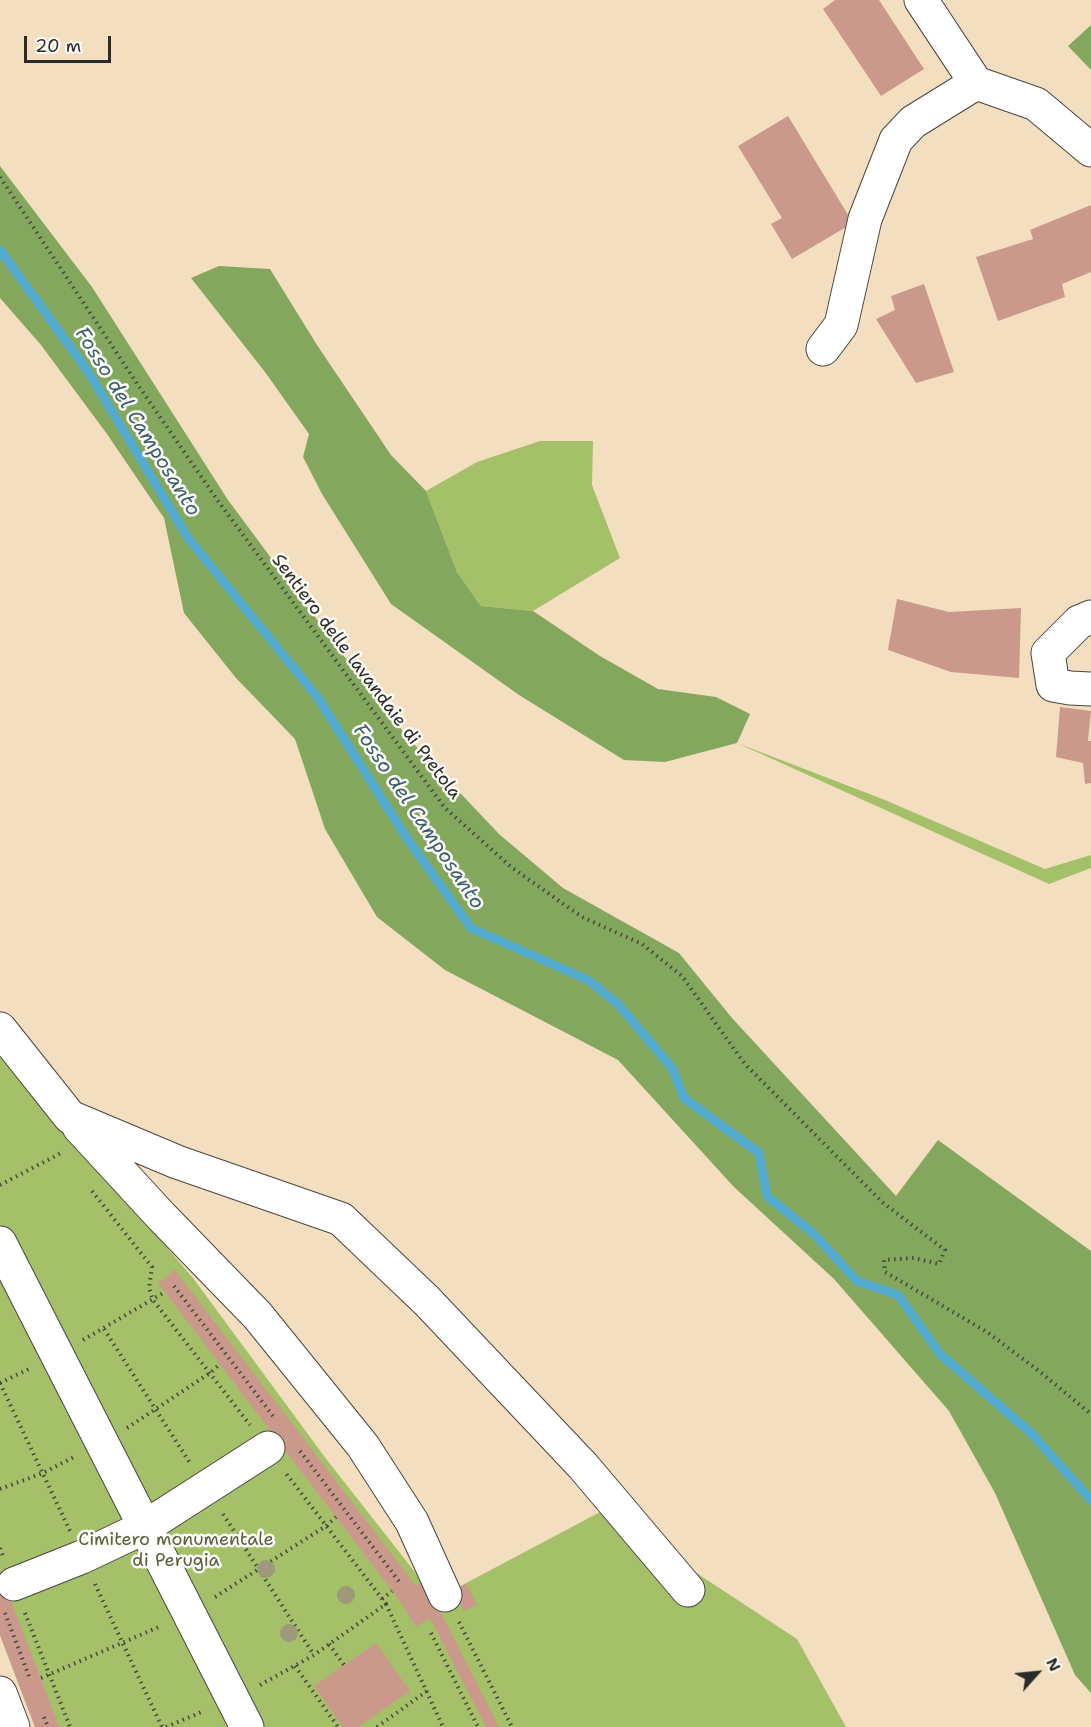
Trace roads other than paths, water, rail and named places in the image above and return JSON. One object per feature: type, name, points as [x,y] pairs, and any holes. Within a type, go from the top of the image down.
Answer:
[{"type":"street","points":[[921,0],[976,83],[1036,104],[1091,150]]},
{"type":"street","points":[[823,349],[841,325],[865,219],[896,140],[913,122],[976,83]]},
{"type":"street","points":[[1091,617],[1079,622],[1048,653],[1053,685],[1091,689]]},
{"type":"street","points":[[0,1029],[63,1131],[162,1217],[258,1316],[363,1446],[411,1522],[445,1595]]},
{"type":"street","points":[[63,1131],[177,1162],[341,1219],[427,1301],[584,1466],[688,1590]]},
{"type":"street","points":[[0,1242],[240,1713]]},
{"type":"street","points":[[9,1598],[82,1557],[145,1527],[268,1448]]},
{"type":"street","points":[[0,1693],[13,1727]]},
{"type":"waterway","name":"Fosso del Camposanto","points":[[0,250],[89,373],[188,538],[318,698],[408,840],[471,928],[588,980],[618,1004],[672,1068],[684,1098],[759,1153],[767,1196],[814,1234],[857,1281],[898,1295],[940,1354],[1031,1433],[1091,1500]]},
{"type":"park label","name":"Cimitero monumentale di Perugia","points":[[176,1550]]}]
